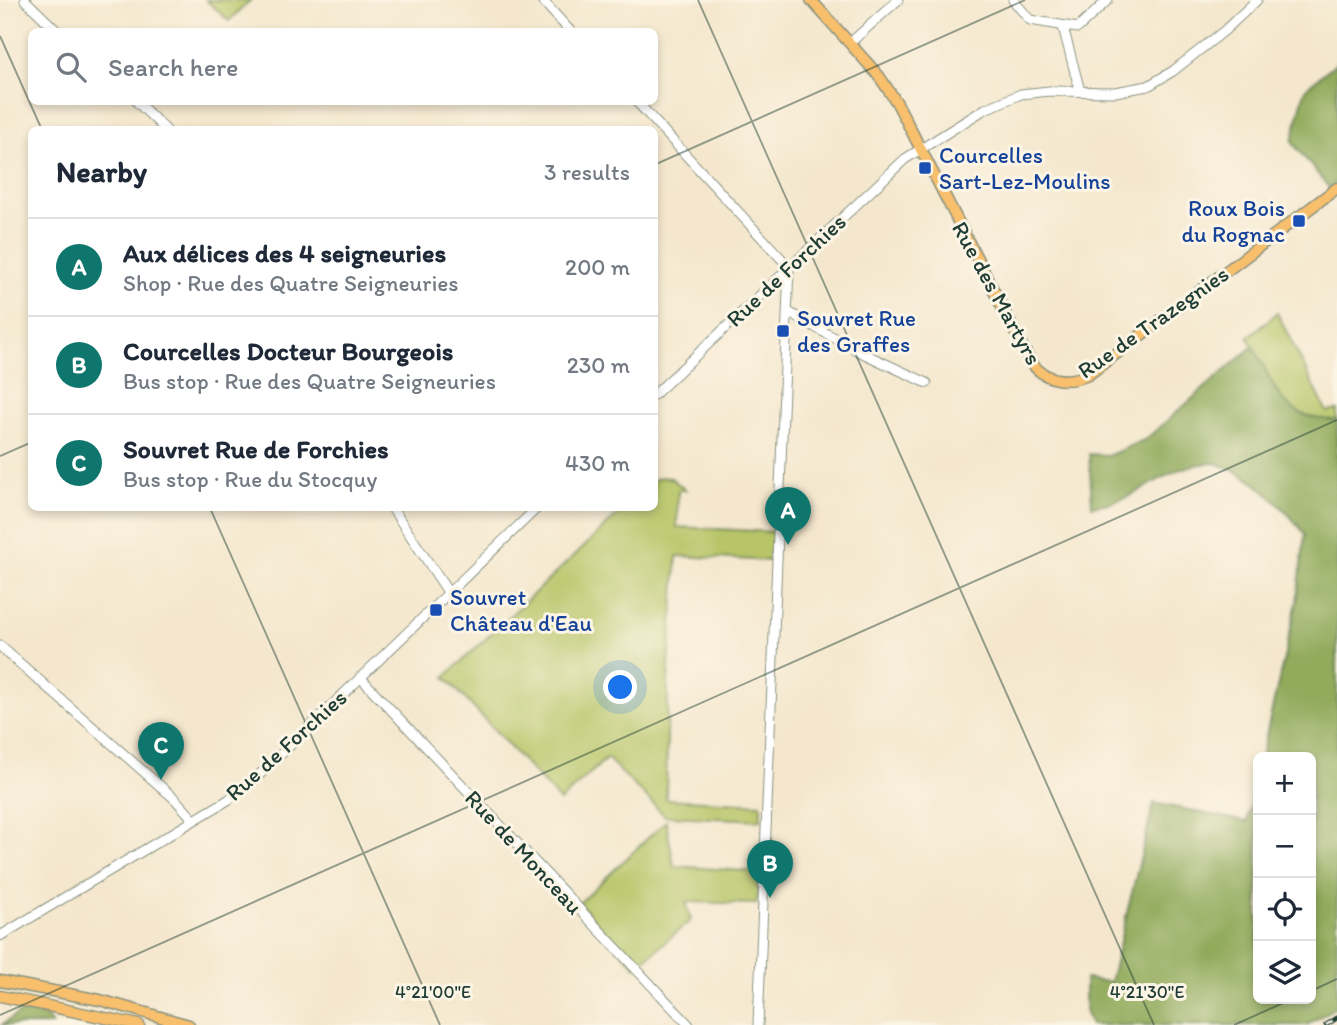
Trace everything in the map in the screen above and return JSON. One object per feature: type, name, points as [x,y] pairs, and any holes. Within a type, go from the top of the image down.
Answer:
[{"type":"main road","name":"Rue des Martyrs","points":[[811,0],[884,82],[921,148],[1031,364],[1050,377],[1070,380]]},
{"type":"main road","name":"Rue de Trazegnies","points":[[1070,380],[1085,376],[1337,188]]},
{"type":"main road","points":[[0,981],[100,1000],[189,1025]]},
{"type":"main road","points":[[0,996],[139,1025]]},
{"type":"street","points":[[25,0],[54,28]]},
{"type":"street","points":[[542,0],[567,28]]},
{"type":"street","points":[[850,43],[898,0]]},
{"type":"street","points":[[1013,0],[1030,20],[1077,28],[1108,0]]},
{"type":"street","name":"Rue de Forchies","points":[[658,391],[905,159],[921,148],[1004,99],[1038,91],[1124,92],[1156,82],[1224,31],[1257,0]]},
{"type":"street","points":[[1063,27],[1080,91]]},
{"type":"street","points":[[140,105],[162,126]]},
{"type":"street","points":[[640,105],[789,267],[758,1025]]},
{"type":"street","points":[[788,312],[858,351],[927,383]]},
{"type":"street","points":[[395,511],[448,592]]},
{"type":"street","name":"Rue de Forchies","points":[[0,936],[228,800],[254,780],[534,511]]},
{"type":"street","points":[[0,646],[175,799],[194,820]]},
{"type":"street","name":"Rue de Monceau","points":[[360,677],[689,1025]]},
{"type":"green space","points":[[206,0],[251,0],[229,21]]},
{"type":"green space","points":[[1337,62],[1337,182],[1329,188],[1292,142],[1305,89]]},
{"type":"green space","points":[[1277,313],[1327,412],[1337,410],[1337,420],[1317,419],[1301,414],[1289,406],[1271,383],[1248,337]]},
{"type":"green space","points":[[1253,346],[1275,388],[1292,408],[1303,415],[1318,419],[1337,420],[1337,1006],[1307,1025],[1091,1025],[1085,1010],[1085,979],[1110,982],[1154,803],[1247,822],[1253,795],[1253,1004],[1316,1004],[1316,752],[1262,752],[1297,602],[1305,534],[1255,483],[1231,469],[1213,463],[1180,469],[1127,497],[1092,506],[1089,454],[1110,455],[1146,439]]},
{"type":"green space","points":[[658,478],[671,478],[686,490],[678,490],[677,527],[775,532],[772,561],[677,556],[668,680],[666,799],[761,804],[761,820],[665,816],[607,758],[560,801],[445,677],[622,511],[658,511]]},
{"type":"green space","points":[[666,821],[674,866],[759,872],[757,904],[686,902],[691,920],[636,967],[579,903]]},
{"type":"green space","points":[[22,1011],[46,1015],[52,1025],[2,1025]]},
{"type":"railway","points":[[1326,1025],[1337,1018]]},
{"type":"place","name":"Courcelles Sart-Lez-Moulins","points":[[925,168]]},
{"type":"place","name":"Roux Bois du Rognac","points":[[1299,221]]},
{"type":"place","name":"Souvret Rue des Graffes","points":[[783,331]]},
{"type":"place","name":"Aux délices des 4 seigneuries","points":[[788,545]]},
{"type":"place","name":"Souvret Château d'Eau","points":[[436,610]]},
{"type":"place","name":"Souvret Rue de Forchies","points":[[161,780]]},
{"type":"place","name":"Courcelles Docteur Bourgeois","points":[[770,898]]}]
